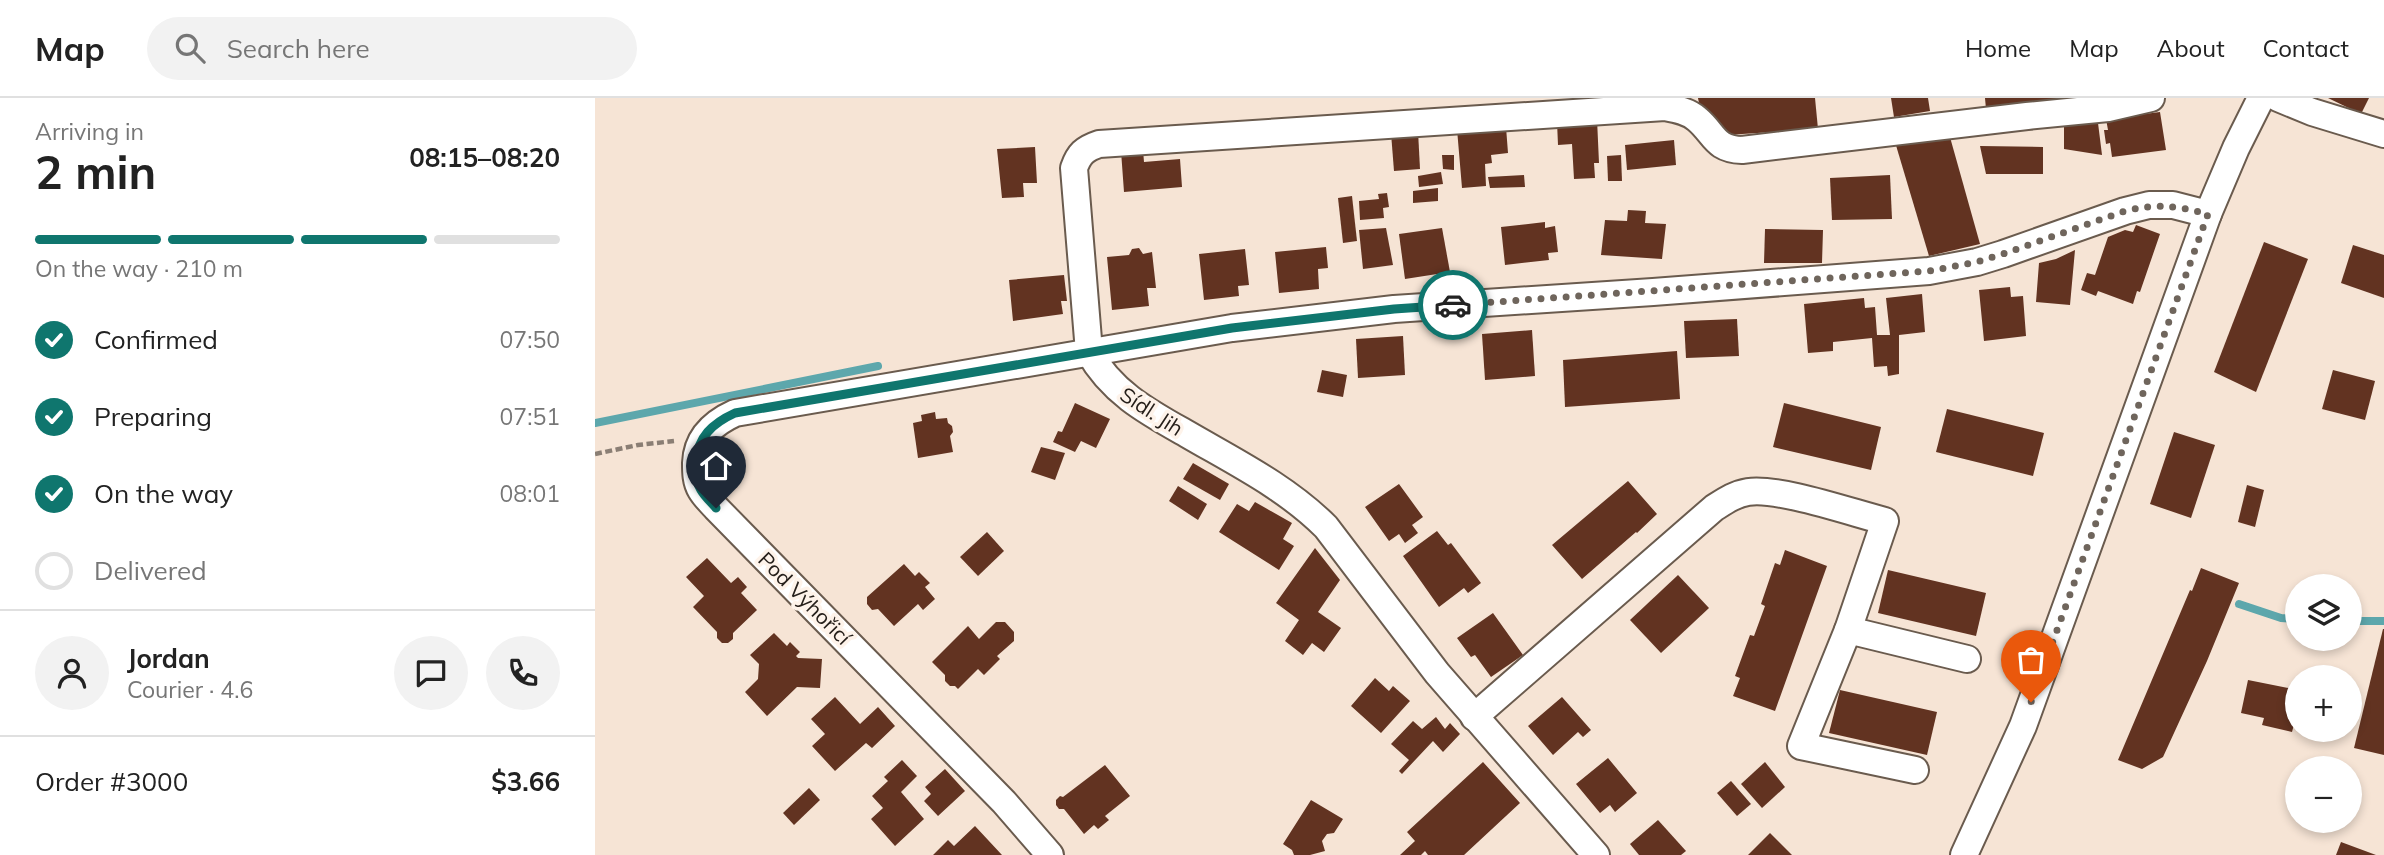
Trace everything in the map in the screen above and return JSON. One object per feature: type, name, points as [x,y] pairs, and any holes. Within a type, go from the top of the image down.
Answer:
[{"type":"street","points":[[1089,352],[1074,168],[1079,154],[1098,144],[1665,107],[1687,113],[1697,119],[1716,142],[1725,148],[1742,150],[2108,108],[2151,98]]},
{"type":"street","points":[[1964,855],[2023,726],[2208,214],[2261,98]]},
{"type":"street","points":[[2278,98],[2312,112],[2384,134]]},
{"type":"street","points":[[702,438],[717,422],[735,413],[1232,328],[1394,309],[1929,271],[1990,258],[2149,205],[2173,205],[2208,214]]},
{"type":"street","name":"Sídl. Jih","points":[[1089,352],[1099,370],[1114,387],[1136,405],[1277,486],[1307,508],[1326,527],[1473,717],[1596,855]]},
{"type":"street","name":"Pod Výhořicí","points":[[702,438],[696,453],[695,474],[701,489],[1004,802],[1050,855]]},
{"type":"street","points":[[1473,717],[1714,508],[1729,498],[1749,492],[1779,494],[1885,521],[1848,630],[1801,746],[1915,770]]},
{"type":"street","points":[[1848,630],[1967,659]]},
{"type":"path","points":[[595,454],[638,445],[702,438]]},
{"type":"building","points":[[1698,98],[1815,98],[1818,129],[1727,135],[1700,108]]},
{"type":"building","points":[[1891,98],[1928,98],[1930,111],[1894,117]]},
{"type":"building","points":[[1985,98],[2075,98],[2076,104],[1986,109]]},
{"type":"building","points":[[2328,98],[2369,98],[2361,114]]},
{"type":"building","points":[[2160,112],[2166,150],[2112,157],[2110,143],[2106,144],[2106,119]]},
{"type":"building","points":[[1597,119],[1599,163],[1594,163],[1595,178],[1574,179],[1572,144],[1558,145],[1557,122]]},
{"type":"building","points":[[2098,123],[2102,155],[2064,149],[2064,125]]},
{"type":"building","points":[[1506,127],[1508,153],[1491,155],[1492,163],[1485,164],[1486,186],[1462,188],[1457,129]]},
{"type":"building","points":[[1948,130],[1980,244],[1929,256],[1895,142]]},
{"type":"building","points":[[1418,131],[1420,169],[1394,171],[1391,133]]},
{"type":"building","points":[[1674,140],[1676,165],[1627,170],[1625,145]]},
{"type":"building","points":[[1980,146],[2043,147],[2043,174],[1986,174]]},
{"type":"building","points":[[1035,147],[1037,183],[1023,183],[1024,197],[1002,198],[997,149]]},
{"type":"building","points":[[1143,150],[1144,162],[1180,159],[1182,187],[1124,192],[1121,151]]},
{"type":"building","points":[[1442,155],[1454,155],[1454,170],[1443,169]]},
{"type":"building","points":[[1621,155],[1622,181],[1608,181],[1607,156]]},
{"type":"building","points":[[1441,172],[1443,184],[1419,187],[1418,176]]},
{"type":"building","points":[[1524,175],[1525,187],[1490,188],[1488,177]]},
{"type":"building","points":[[1890,175],[1892,219],[1832,220],[1830,178]]},
{"type":"building","points":[[1438,188],[1438,201],[1413,203],[1413,191]]},
{"type":"building","points":[[1387,193],[1389,207],[1383,208],[1384,218],[1360,220],[1359,201],[1379,199],[1378,194]]},
{"type":"building","points":[[1352,196],[1357,241],[1343,243],[1338,198]]},
{"type":"building","points":[[1628,210],[1646,211],[1645,223],[1666,224],[1662,259],[1601,255],[1605,220],[1627,221]]},
{"type":"building","points":[[1545,222],[1545,228],[1555,226],[1558,252],[1548,253],[1549,260],[1505,265],[1501,227]]},
{"type":"building","points":[[2136,225],[2160,234],[2140,292],[2137,291],[2133,304],[2098,291],[2096,296],[2081,290],[2087,273],[2095,275],[2108,237],[2125,230],[2133,232]]},
{"type":"building","points":[[1386,228],[1393,265],[1363,269],[1359,230]]},
{"type":"building","points":[[1442,228],[1450,272],[1405,279],[1399,234]]},
{"type":"building","points":[[1765,229],[1823,230],[1822,263],[1764,263]]},
{"type":"building","points":[[2264,242],[2308,259],[2256,392],[2214,372]]},
{"type":"building","points":[[2353,245],[2384,255],[2384,298],[2341,283]]},
{"type":"building","points":[[1326,247],[1328,268],[1318,269],[1319,289],[1279,293],[1275,252]]},
{"type":"building","points":[[1139,248],[1143,254],[1152,252],[1156,288],[1147,288],[1149,306],[1112,310],[1107,257],[1129,255],[1132,249]]},
{"type":"building","points":[[1245,249],[1249,285],[1238,286],[1239,296],[1204,300],[1199,254]]},
{"type":"building","points":[[2075,250],[2070,305],[2036,302],[2039,263]]},
{"type":"building","points":[[1064,275],[1067,301],[1061,301],[1063,314],[1013,321],[1009,280]]},
{"type":"building","points":[[2010,287],[2011,297],[2023,296],[2026,336],[1984,341],[1979,290]]},
{"type":"building","points":[[1922,294],[1925,332],[1899,335],[1899,374],[1888,376],[1887,366],[1874,367],[1872,338],[1833,342],[1833,351],[1808,353],[1804,304],[1864,298],[1865,308],[1875,307],[1877,335],[1890,335],[1886,298]]},
{"type":"building","points":[[1737,319],[1739,356],[1686,358],[1684,321]]},
{"type":"building","points":[[1532,330],[1535,376],[1485,380],[1482,334]]},
{"type":"building","points":[[1403,336],[1405,375],[1358,378],[1356,339]]},
{"type":"building","points":[[1677,351],[1680,399],[1565,407],[1563,360]]},
{"type":"building","points":[[1322,370],[1347,375],[1343,397],[1317,392]]},
{"type":"building","points":[[2333,370],[2375,381],[2365,420],[2322,409]]},
{"type":"building","points":[[1075,403],[1110,419],[1096,448],[1081,441],[1075,452],[1053,442],[1058,431],[1062,432]]},
{"type":"building","points":[[1784,403],[1881,427],[1871,470],[1773,447]]},
{"type":"building","points":[[1947,409],[2044,433],[2033,476],[1936,452]]},
{"type":"building","points":[[935,412],[936,419],[947,418],[952,426],[953,432],[950,436],[953,452],[918,458],[913,423],[922,421],[921,415]]},
{"type":"building","points":[[2174,432],[2215,445],[2191,518],[2150,504]]},
{"type":"building","points":[[1041,447],[1065,453],[1055,480],[1031,472]]},
{"type":"building","points":[[1193,463],[1229,484],[1220,500],[1183,479]]},
{"type":"building","points":[[1628,481],[1657,514],[1582,579],[1552,545]]},
{"type":"building","points":[[1399,484],[1423,517],[1412,525],[1418,533],[1405,543],[1399,534],[1389,541],[1365,507]]},
{"type":"building","points":[[2247,485],[2264,490],[2255,527],[2238,522]]},
{"type":"building","points":[[1178,486],[1207,504],[1198,520],[1169,501]]},
{"type":"building","points":[[1255,502],[1292,523],[1283,539],[1294,546],[1279,570],[1219,532],[1237,504],[1249,511]]},
{"type":"building","points":[[1437,531],[1448,545],[1451,543],[1481,583],[1468,593],[1464,588],[1439,607],[1403,556]]},
{"type":"building","points":[[987,532],[1004,551],[978,576],[960,557]]},
{"type":"building","points":[[1315,548],[1340,580],[1318,612],[1341,628],[1324,652],[1312,643],[1303,655],[1285,641],[1299,620],[1276,603]]},
{"type":"building","points":[[1785,550],[1827,566],[1775,711],[1733,696],[1740,678],[1735,676],[1750,635],[1754,636],[1765,606],[1761,604],[1775,563],[1780,565]]},
{"type":"building","points":[[707,558],[731,583],[738,577],[747,587],[741,593],[757,610],[733,633],[733,639],[728,643],[722,643],[717,638],[717,632],[693,607],[704,596],[686,577]]},
{"type":"building","points":[[904,564],[915,576],[919,572],[930,583],[925,587],[935,599],[923,610],[918,604],[894,626],[878,609],[872,610],[867,604],[867,597]]},
{"type":"building","points":[[2201,568],[2239,583],[2163,757],[2142,769],[2118,760]]},
{"type":"building","points":[[1888,570],[1986,593],[1976,636],[1878,613]]},
{"type":"building","points":[[1678,575],[1709,608],[1661,653],[1630,620]]},
{"type":"building","points":[[1493,613],[1523,655],[1491,677],[1475,655],[1471,657],[1457,638]]},
{"type":"building","points":[[996,622],[1005,622],[1014,632],[1014,641],[997,656],[1000,659],[984,675],[978,669],[958,689],[950,686],[945,681],[945,675],[932,662],[968,626],[979,639]]},
{"type":"building","points":[[2384,629],[2384,755],[2354,748],[2355,742],[2362,742],[2362,715]]},
{"type":"building","points":[[774,633],[787,646],[790,642],[800,652],[796,656],[798,658],[822,659],[820,688],[797,687],[767,716],[745,692],[758,679],[759,664],[750,655]]},
{"type":"building","points":[[1375,678],[1389,691],[1393,686],[1410,701],[1381,733],[1351,706]]},
{"type":"building","points":[[2248,680],[2285,687],[2285,730],[2262,725],[2264,718],[2241,713]]},
{"type":"building","points":[[1840,690],[1937,712],[1927,755],[1829,733]]},
{"type":"building","points":[[835,697],[860,724],[878,707],[895,726],[872,748],[866,743],[835,771],[812,746],[825,734],[811,719]]},
{"type":"building","points":[[1562,697],[1591,730],[1583,737],[1578,732],[1553,755],[1528,726]]},
{"type":"building","points":[[1436,717],[1445,729],[1450,723],[1460,734],[1443,752],[1433,741],[1402,774],[1399,771],[1409,760],[1391,744],[1413,721],[1422,729]]},
{"type":"building","points":[[1608,758],[1637,793],[1615,812],[1610,805],[1600,813],[1576,784]]},
{"type":"building","points":[[902,760],[917,776],[901,792],[924,819],[895,846],[871,819],[883,808],[872,796],[888,781],[884,777]]},
{"type":"building","points":[[1483,762],[1520,803],[1464,855],[1428,855],[1425,851],[1421,855],[1400,855],[1415,841],[1407,832]]},
{"type":"building","points":[[1765,762],[1785,787],[1762,808],[1741,784]]},
{"type":"building","points":[[1105,765],[1130,796],[1105,816],[1109,820],[1098,829],[1094,825],[1084,834],[1064,809],[1059,809],[1056,800]]},
{"type":"building","points":[[945,769],[965,791],[938,816],[924,801],[931,794],[925,787]]},
{"type":"building","points":[[1731,781],[1751,804],[1737,816],[1717,793]]},
{"type":"building","points":[[809,788],[820,800],[794,825],[783,813]]},
{"type":"building","points":[[1311,800],[1343,819],[1334,833],[1327,834],[1322,841],[1325,851],[1294,855],[1292,850],[1283,844]]},
{"type":"building","points":[[1658,820],[1686,851],[1681,855],[1639,855],[1630,844]]},
{"type":"building","points":[[975,826],[1002,855],[933,855],[948,840],[954,846]]},
{"type":"building","points":[[1770,833],[1792,855],[1748,855]]},
{"type":"building","points":[[2341,842],[2376,855],[2336,855]]},
{"type":"waterway","points":[[595,423],[878,366]]},
{"type":"waterway","points":[[2239,604],[2285,618]]},
{"type":"waterway","points":[[2362,621],[2384,621]]},
{"type":"way so far","points":[[1453,305],[1929,271],[1977,262],[2149,205],[2173,205],[2208,214],[2031,702]]},
{"type":"route","points":[[716,508],[701,489],[695,474],[696,453],[702,438],[717,422],[735,413],[1232,328],[1394,309],[1453,305]]}]
